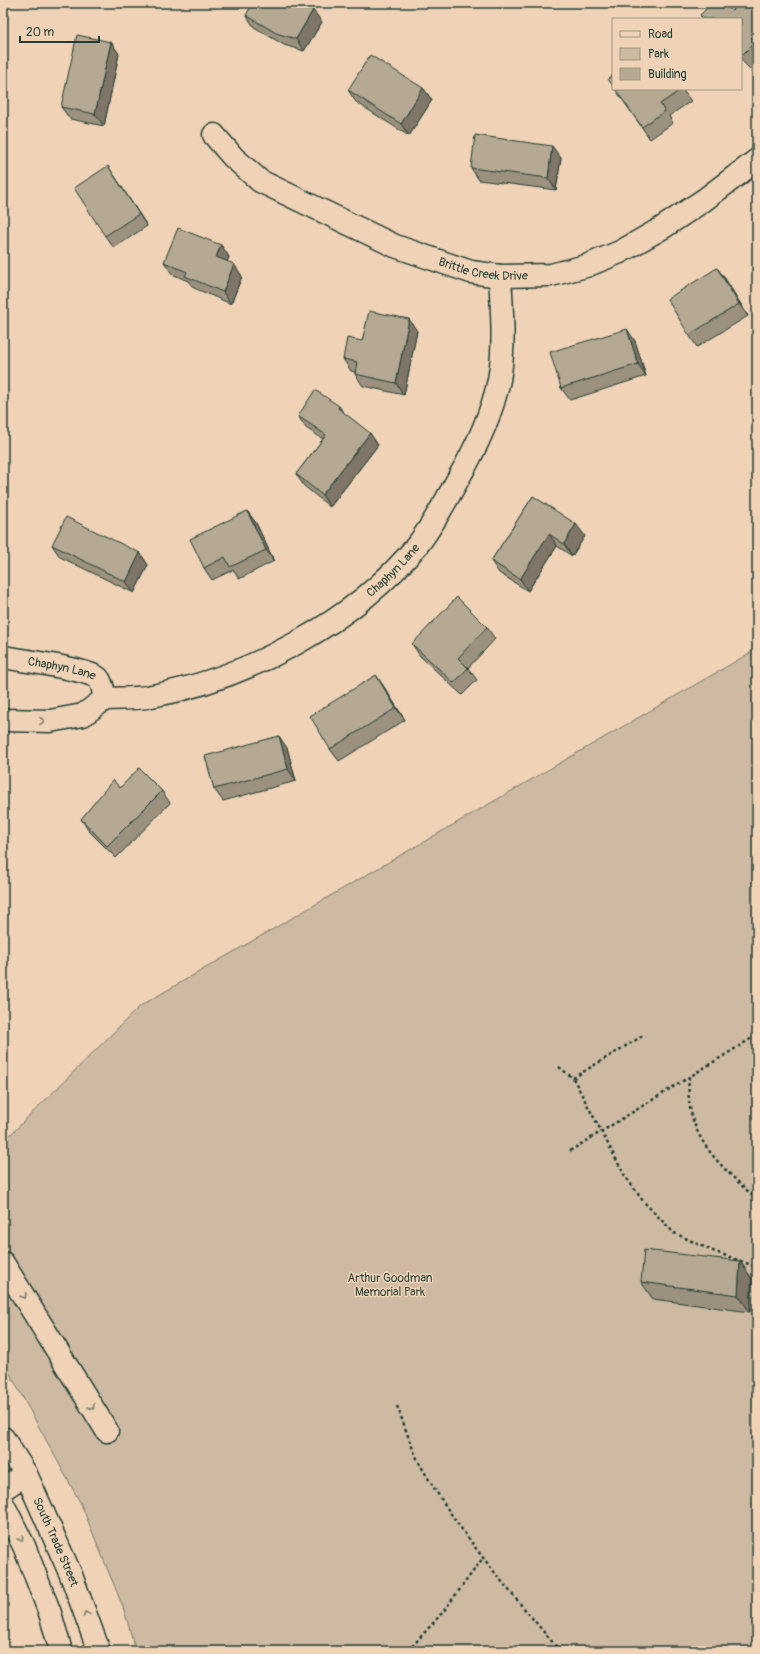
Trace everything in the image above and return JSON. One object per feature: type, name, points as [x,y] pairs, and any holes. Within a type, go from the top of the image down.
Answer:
[{"type":"street","name":"Brittle Creek Drive","points":[[214,134],[233,157],[260,181],[395,246],[471,272],[500,276],[551,274],[586,266],[620,252],[662,228],[704,200],[757,160]]},
{"type":"street","name":"Chaphyn Lane","points":[[3,657],[84,672],[98,679],[103,687],[105,699],[146,697],[220,678],[274,655],[317,632],[356,604],[395,568],[419,543],[439,514],[473,452],[488,416],[498,381],[503,342],[500,276]]},
{"type":"street","points":[[3,720],[50,721],[83,715],[105,699]]},
{"type":"street","points":[[3,1263],[107,1431]]},
{"type":"street","name":"South Trade Street","points":[[3,1438],[26,1474],[71,1575],[99,1651]]},
{"type":"street","points":[[3,1489],[26,1474]]},
{"type":"street","points":[[3,1504],[24,1546],[50,1613],[61,1651]]},
{"type":"path","points":[[570,1151],[757,1035]]},
{"type":"path","points":[[573,1078],[644,1036]]},
{"type":"path","points":[[559,1067],[573,1078],[625,1176],[643,1202],[674,1233],[713,1251],[757,1267]]},
{"type":"path","points":[[689,1077],[688,1092],[692,1117],[700,1138],[716,1160],[757,1200]]},
{"type":"path","points":[[397,1406],[420,1464],[459,1527],[560,1651]]},
{"type":"path","points":[[408,1651],[443,1612],[483,1558]]},
{"type":"green space","name":"Arthur Goodman Memorial Park","points":[[757,649],[757,1651],[136,1651],[123,1607],[81,1504],[3,1361],[3,1142],[140,1006]]},
{"type":"building","points":[[253,3],[301,3],[313,10],[296,39],[276,33],[246,15]]},
{"type":"building","points":[[712,3],[724,3],[732,11],[740,3],[757,3],[757,40],[742,55],[742,18],[703,18],[700,15]]},
{"type":"building","points":[[77,35],[111,42],[95,114],[61,107]]},
{"type":"building","points":[[370,55],[423,88],[401,124],[348,90]]},
{"type":"building","points":[[612,76],[612,85],[608,79]]},
{"type":"building","points":[[616,90],[681,90],[660,104],[665,111],[642,127]]},
{"type":"building","points":[[475,135],[552,146],[548,178],[471,168]]},
{"type":"building","points":[[108,166],[139,214],[105,236],[74,188]]},
{"type":"building","points":[[178,228],[221,245],[216,257],[234,264],[223,292],[185,276],[187,272],[164,262]]},
{"type":"building","points":[[717,268],[739,304],[689,335],[667,299]]},
{"type":"building","points":[[369,311],[409,319],[396,383],[355,374],[357,362],[343,359],[347,338],[362,341]]},
{"type":"building","points":[[627,329],[638,364],[561,388],[550,352]]},
{"type":"building","points":[[315,390],[339,406],[338,408],[370,433],[322,495],[296,474],[326,435],[298,416]]},
{"type":"building","points":[[533,496],[576,524],[564,544],[549,534],[520,579],[491,561]]},
{"type":"building","points":[[247,511],[266,550],[230,567],[225,557],[204,568],[190,539]]},
{"type":"building","points":[[66,517],[140,553],[126,582],[52,545]]},
{"type":"building","points":[[457,597],[487,627],[458,658],[468,668],[454,683],[412,644]]},
{"type":"building","points":[[376,675],[396,708],[330,749],[310,716]]},
{"type":"building","points":[[279,736],[288,769],[214,789],[205,756]]},
{"type":"building","points":[[139,768],[162,791],[107,846],[81,819],[113,780],[120,788]]},
{"type":"building","points":[[644,1250],[740,1261],[738,1295],[641,1282]]}]
